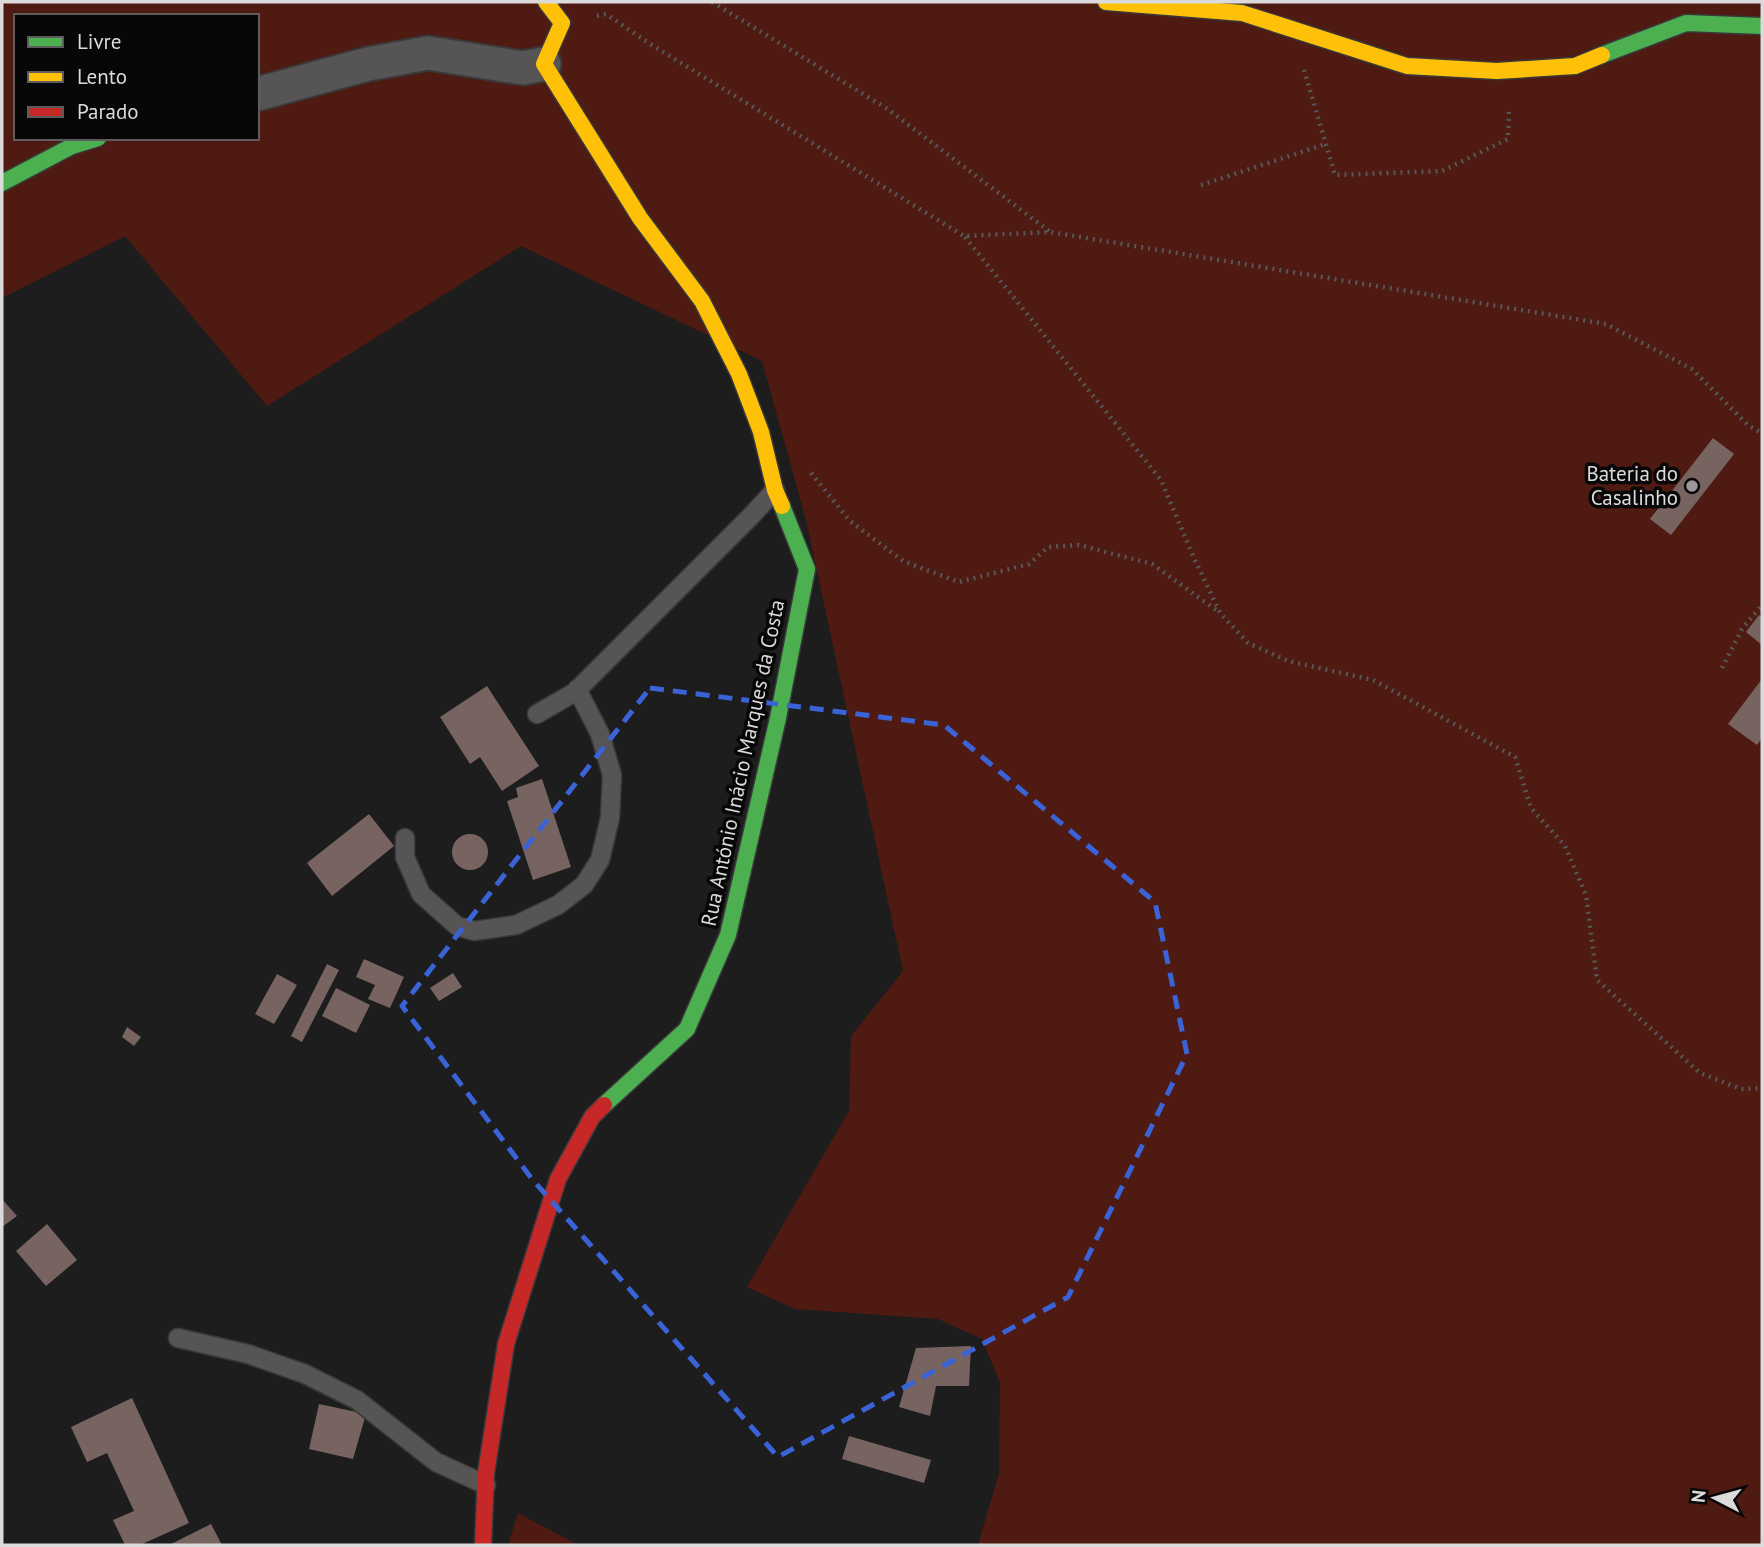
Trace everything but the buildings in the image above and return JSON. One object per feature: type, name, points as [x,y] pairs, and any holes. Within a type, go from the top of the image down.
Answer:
[{"type":"street","points":[[259,93],[368,64],[428,53],[523,68],[544,64],[562,23],[546,2]]},
{"type":"street","points":[[1106,2],[1242,13],[1407,66],[1497,71],[1574,66],[1686,23],[1762,26]]},
{"type":"street","name":"Rua António Inácio Marques da Costa","points":[[483,1545],[485,1485],[506,1344],[558,1179],[592,1117],[687,1029],[728,935],[778,719],[807,569],[775,489],[753,409],[739,374],[702,300],[640,218],[544,64]]},
{"type":"street","points":[[2,183],[72,146],[92,140]]},
{"type":"lane","points":[[537,714],[577,689],[775,489]]},
{"type":"lane","points":[[405,838],[405,857],[421,894],[457,926],[474,931],[516,925],[558,905],[584,885],[600,860],[610,818],[612,775],[600,734],[577,689]]},
{"type":"lane","points":[[178,1338],[248,1354],[304,1374],[357,1401],[436,1462],[485,1485]]},
{"type":"path","points":[[712,2],[886,108],[1050,232]]},
{"type":"path","points":[[562,23],[606,14],[964,236],[1161,480],[1220,613]]},
{"type":"path","points":[[1292,29],[1335,175],[1442,171],[1508,139],[1510,70]]},
{"type":"path","points":[[1201,185],[1326,145]]},
{"type":"path","points":[[964,236],[1050,232],[1606,324],[1692,369],[1748,425],[1762,433]]},
{"type":"path","points":[[803,464],[850,521],[903,561],[959,582],[1029,564],[1048,547],[1079,545],[1153,564],[1220,613],[1248,643],[1288,661],[1373,680],[1515,757],[1531,807],[1565,846],[1586,895],[1597,980],[1700,1073],[1741,1089],[1762,1088]]},
{"type":"path","points":[[1722,668],[1742,629],[1762,605]]},
{"type":"highlighted area","points":[[650,688],[944,725],[1155,902],[1187,1054],[1068,1297],[778,1457],[532,1179],[402,1006]]},
{"type":"shaded area","points":[[2,2],[1762,2],[1762,1545],[978,1545],[999,1473],[1000,1383],[982,1339],[938,1319],[795,1309],[747,1287],[849,1111],[851,1036],[903,971],[806,520],[762,361],[521,246],[267,406],[125,236],[2,298]]},
{"type":"shaded area","points":[[518,1513],[578,1545],[508,1545]]},
{"type":"traffic: fast","points":[[1602,55],[1686,23],[1762,26]]},
{"type":"traffic: fast","points":[[2,183],[72,146],[92,140]]},
{"type":"traffic: fast","points":[[604,1105],[687,1029],[728,935],[778,718],[807,569],[782,506]]},
{"type":"traffic: slow","points":[[546,2],[562,23],[544,64],[640,218],[702,301],[739,374],[761,432],[775,490],[782,506]]},
{"type":"traffic: slow","points":[[1106,2],[1242,13],[1407,66],[1497,71],[1575,66],[1602,55]]},
{"type":"traffic: jam","points":[[483,1545],[486,1473],[506,1344],[558,1179],[592,1117],[604,1105]]},
{"type":"place","name":"Bateria do Casalinho","points":[[1692,486]]}]
